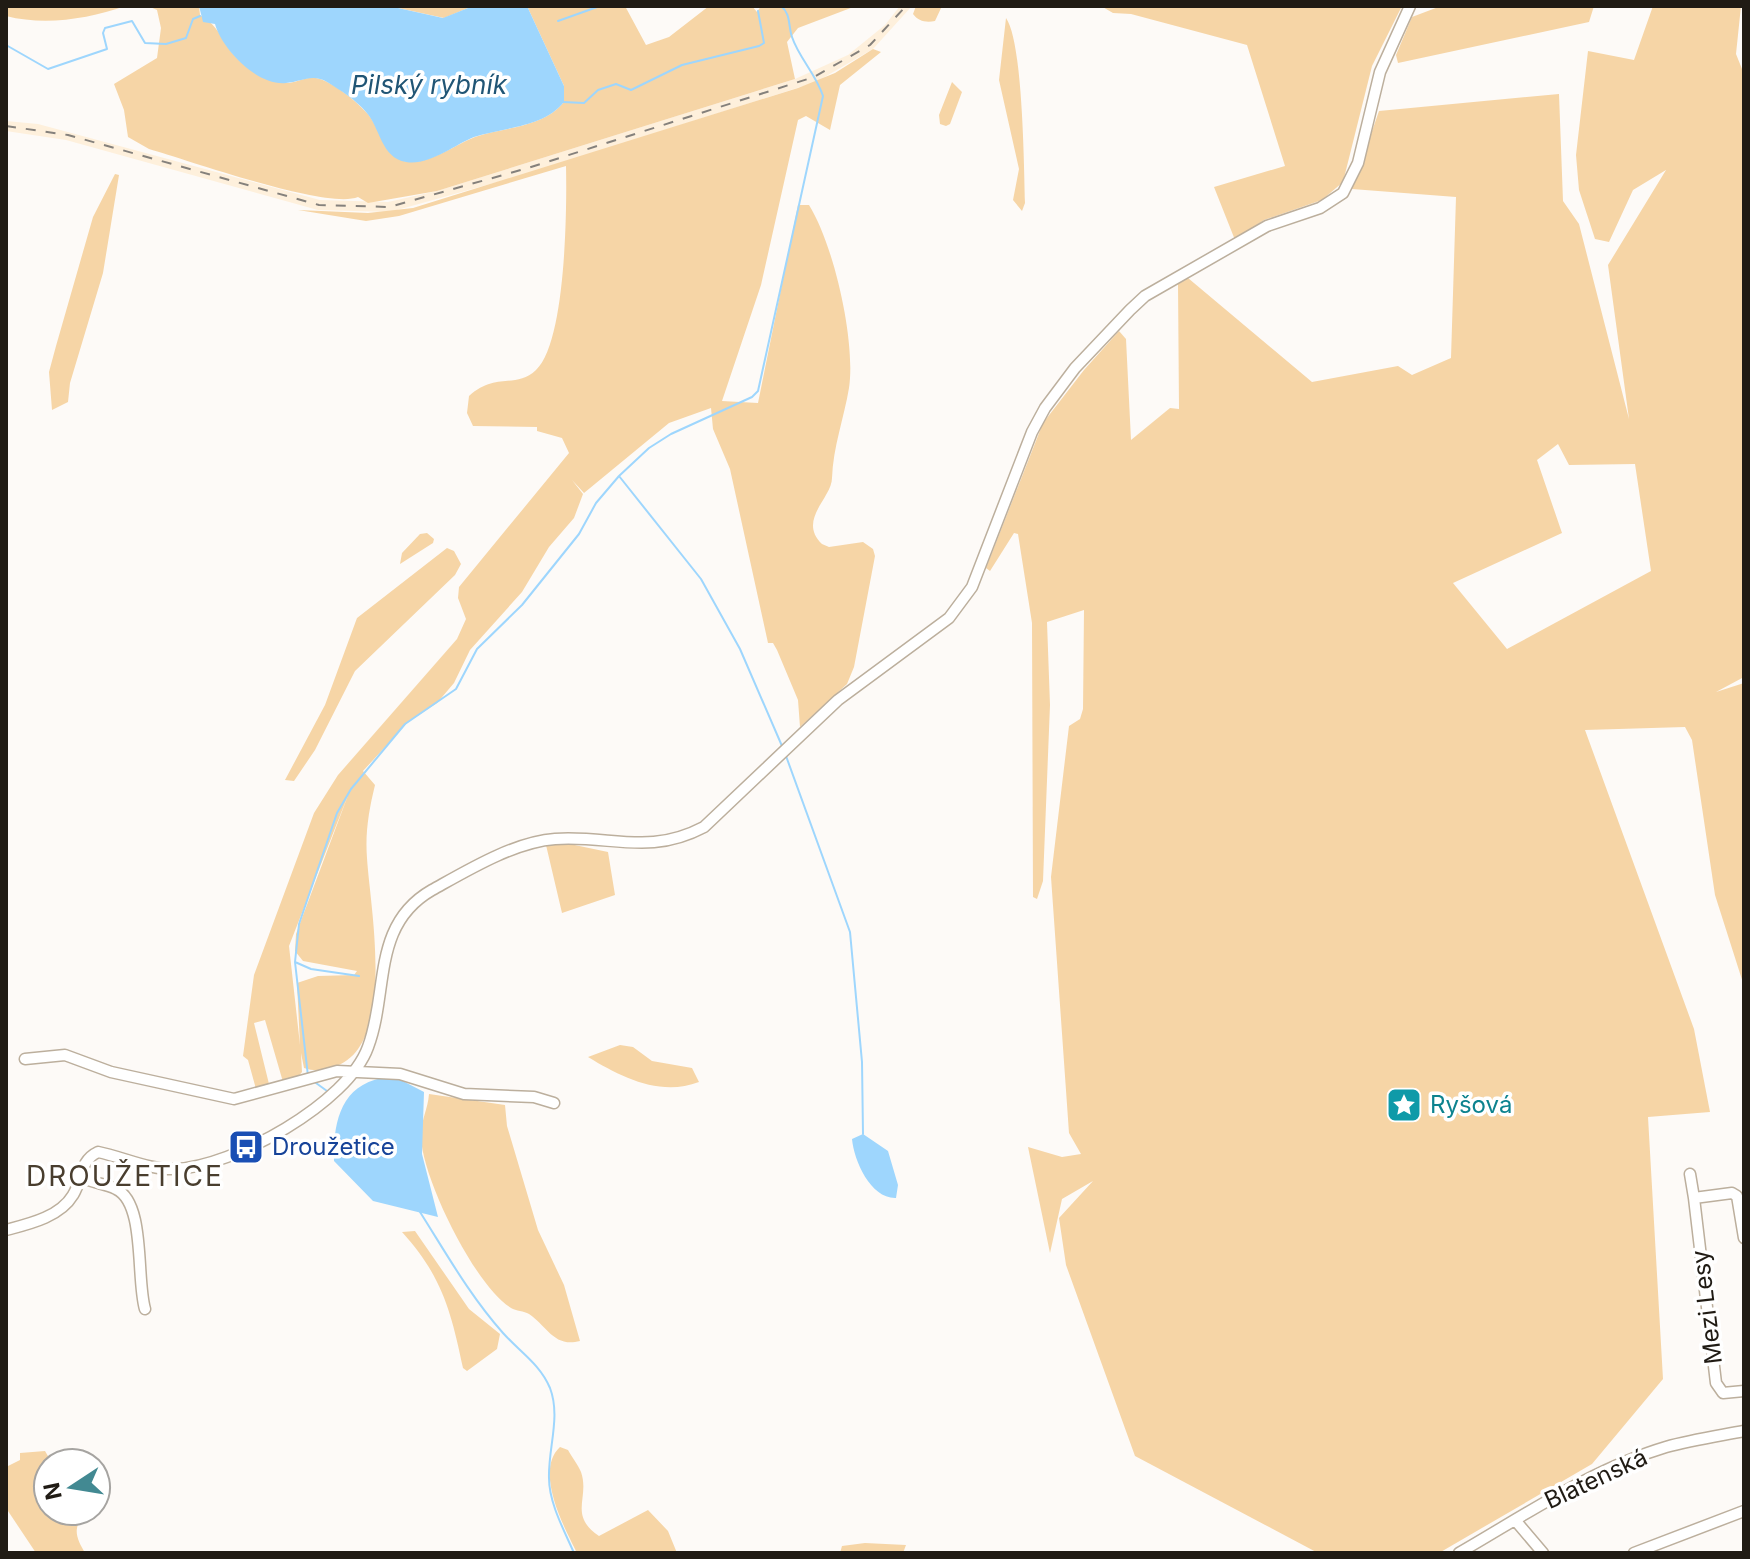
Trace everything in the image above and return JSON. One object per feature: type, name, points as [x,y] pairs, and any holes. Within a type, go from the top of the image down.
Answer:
[{"type":"street","points":[[6,1230],[48,1216],[64,1206],[74,1194],[89,1156],[98,1152],[156,1168],[178,1169],[239,1151],[315,1111],[356,1072],[370,1043],[380,973],[392,932],[415,902],[532,843],[558,838],[647,845],[672,841],[704,827],[838,700],[949,618],[972,587],[1032,432],[1054,395],[1094,347],[1145,296],[1267,226],[1320,208],[1343,193],[1358,163],[1380,72],[1410,6]]},
{"type":"street","points":[[25,1059],[65,1055],[111,1072],[234,1099],[337,1071],[400,1074],[464,1094],[534,1097],[554,1103]]},
{"type":"street","name":"Mezi Lesy","points":[[1690,1174],[1716,1383],[1723,1393],[1744,1391]]},
{"type":"street","points":[[79,1176],[116,1189],[128,1198],[136,1217],[145,1309]]},
{"type":"street","name":"Mezi Lesy","points":[[1694,1198],[1732,1193],[1737,1196],[1744,1238]]},
{"type":"street","name":"Blatenská","points":[[1459,1553],[1515,1520],[1634,1459],[1667,1447],[1744,1431]]},
{"type":"street","points":[[1634,1553],[1744,1511]]},
{"type":"street","points":[[1515,1520],[1543,1553]]},
{"type":"shaded area","points":[[6,6],[125,6],[81,18],[51,21],[6,16]]},
{"type":"shaded area","points":[[148,6],[199,6],[200,15],[209,21],[246,66],[283,83],[312,78],[336,87],[366,112],[390,151],[401,160],[410,162],[429,159],[475,137],[534,122],[555,111],[564,102],[564,86],[527,6],[625,6],[646,45],[669,37],[709,6],[752,6],[757,12],[761,6],[856,6],[798,28],[787,42],[795,79],[437,191],[368,203],[358,197],[318,197],[256,182],[149,149],[128,137],[124,110],[114,84],[157,58],[161,28],[157,10]]},
{"type":"shaded area","points":[[389,6],[473,6],[444,18]]},
{"type":"shaded area","points":[[900,6],[912,6],[873,49],[816,82],[530,173],[390,212],[318,210],[66,140],[6,131],[6,121],[38,124],[320,200],[388,202],[437,191],[795,79],[848,55],[885,25]]},
{"type":"shaded area","points":[[916,6],[942,6],[935,21],[928,22],[913,14]]},
{"type":"shaded area","points":[[1101,6],[1402,6],[1372,66],[1343,182],[1322,200],[1264,220],[1235,240],[1214,187],[1285,166],[1247,45],[1131,14],[1113,13]]},
{"type":"shaded area","points":[[1441,6],[1594,6],[1589,22],[1398,63],[1396,55],[1412,17]]},
{"type":"shaded area","points":[[1653,6],[1741,6],[1736,54],[1744,74],[1744,677],[1716,692],[1744,683],[1744,986],[1715,895],[1692,740],[1685,727],[1585,730],[1694,1029],[1710,1112],[1648,1117],[1663,1379],[1592,1464],[1439,1553],[1318,1553],[1135,1456],[1066,1265],[1059,1218],[1093,1181],[1062,1199],[1050,1253],[1028,1147],[1062,1157],[1081,1154],[1069,1133],[1051,877],[1069,726],[1080,719],[1083,709],[1084,610],[1047,622],[1050,705],[1043,881],[1037,899],[1033,897],[1032,623],[1018,534],[1014,533],[990,571],[986,568],[1043,423],[1119,331],[1126,339],[1131,440],[1170,408],[1179,409],[1178,284],[1188,278],[1312,382],[1398,366],[1412,375],[1451,358],[1456,197],[1352,189],[1379,111],[1559,94],[1563,201],[1579,224],[1629,419],[1608,265],[1666,170],[1633,190],[1609,242],[1595,239],[1579,190],[1576,155],[1588,51],[1634,60]],"holes":[[[1558,444],[1569,465],[1635,464],[1651,571],[1507,649],[1453,583],[1562,533],[1537,460]]]},
{"type":"shaded area","points":[[1006,18],[1012,31],[1019,78],[1025,203],[1022,211],[1013,200],[1019,169],[999,80]]},
{"type":"shaded area","points":[[873,49],[881,52],[840,85],[830,130],[806,116],[798,120],[761,285],[722,401],[758,403],[798,205],[809,205],[827,244],[841,294],[850,369],[831,486],[813,526],[822,544],[829,547],[863,542],[873,549],[875,556],[854,667],[847,684],[800,727],[798,700],[777,650],[773,643],[768,643],[730,469],[713,429],[711,408],[669,423],[584,493],[572,480],[583,494],[574,518],[549,547],[522,592],[470,650],[454,683],[437,703],[408,722],[363,771],[375,785],[368,821],[367,848],[376,974],[366,1034],[353,1055],[333,1067],[319,1070],[304,1068],[301,1053],[302,1072],[297,1078],[283,1082],[265,1020],[254,1023],[269,1084],[256,1089],[248,1060],[243,1056],[254,975],[314,813],[338,775],[457,639],[466,619],[458,598],[459,587],[569,453],[562,438],[537,431],[537,427],[473,426],[467,413],[469,396],[488,384],[528,376],[546,355],[563,273],[566,166],[399,216],[366,221],[298,210],[368,213],[413,208],[798,88],[835,73]],"holes":[[[350,790],[296,934],[295,951],[303,961],[357,971],[354,975],[318,976],[297,983],[300,1045],[289,946]]]},
{"type":"shaded area","points":[[952,82],[962,92],[950,124],[946,126],[940,124],[939,115]]},
{"type":"shaded area","points":[[115,174],[119,175],[103,273],[70,383],[68,402],[52,410],[49,372],[93,217]]},
{"type":"shaded area","points":[[427,533],[434,539],[433,543],[400,564],[402,553],[420,534]]},
{"type":"shaded area","points":[[447,548],[454,551],[461,564],[455,575],[355,671],[315,750],[294,781],[285,780],[325,705],[357,618]]},
{"type":"shaded area","points":[[565,843],[608,852],[615,895],[562,913],[546,845]]},
{"type":"shaded area","points":[[620,1045],[633,1047],[652,1061],[692,1068],[699,1082],[670,1087],[641,1083],[588,1057]]},
{"type":"shaded area","points":[[429,1094],[505,1105],[507,1126],[538,1230],[564,1285],[580,1341],[557,1339],[529,1314],[511,1308],[482,1278],[467,1255],[440,1203],[424,1155],[421,1132]]},
{"type":"shaded area","points":[[415,1231],[469,1309],[500,1334],[497,1349],[467,1371],[463,1368],[449,1312],[436,1279],[402,1232]]},
{"type":"shaded area","points":[[560,1447],[568,1450],[581,1472],[582,1513],[590,1528],[599,1536],[648,1510],[668,1531],[677,1553],[577,1553],[559,1514],[551,1484],[553,1457]]},
{"type":"shaded area","points":[[32,1452],[32,1527],[77,1527],[77,1536],[85,1553],[36,1553],[6,1508],[6,1467],[20,1460],[20,1453]]},
{"type":"shaded area","points":[[865,1543],[906,1545],[903,1553],[840,1553],[842,1546]]},
{"type":"water","name":"Pilský rybník","points":[[199,6],[389,6],[443,18],[473,6],[527,6],[564,86],[564,102],[555,111],[534,122],[474,137],[424,161],[406,162],[391,155],[371,118],[362,108],[322,79],[275,82],[264,79],[242,64],[225,44],[215,24],[203,22]]},
{"type":"water","points":[[382,1078],[399,1079],[424,1092],[422,1154],[438,1217],[373,1201],[334,1161],[335,1134],[348,1098],[368,1082]]},
{"type":"water","points":[[863,1134],[888,1151],[898,1185],[896,1198],[879,1192],[860,1168],[852,1139]]},
{"type":"waterway","points":[[558,21],[600,6]]},
{"type":"waterway","points":[[308,1076],[295,962],[299,924],[337,813],[351,789],[405,724],[456,689],[477,649],[522,605],[579,534],[596,503],[619,476],[649,448],[671,434],[752,397],[758,391],[823,96],[795,45],[788,16],[781,6]]},
{"type":"waterway","points":[[563,102],[584,103],[598,90],[616,84],[631,90],[682,65],[759,46],[764,43],[758,11]]},
{"type":"waterway","points":[[6,45],[48,69],[107,49],[103,33],[105,28],[132,21],[145,43],[166,44],[186,38],[193,19],[200,16]]},
{"type":"waterway","points":[[619,476],[701,579],[740,649],[782,746]]},
{"type":"waterway","points":[[786,756],[850,932],[862,1062],[863,1134]]},
{"type":"waterway","points":[[295,962],[311,969],[359,976]]},
{"type":"waterway","points":[[316,1083],[327,1091]]},
{"type":"waterway","points":[[420,1212],[480,1304],[535,1365],[550,1388],[554,1410],[550,1487],[574,1553]]},
{"type":"railway","points":[[6,126],[68,135],[319,205],[389,207],[528,168],[814,77],[870,45],[906,6]]},
{"type":"place","name":"Ryšová","points":[[1404,1105]]},
{"type":"place","name":"Droužetice","points":[[246,1147]]},
{"type":"district","name":"DROUŽETICE","points":[[125,1176]]}]
